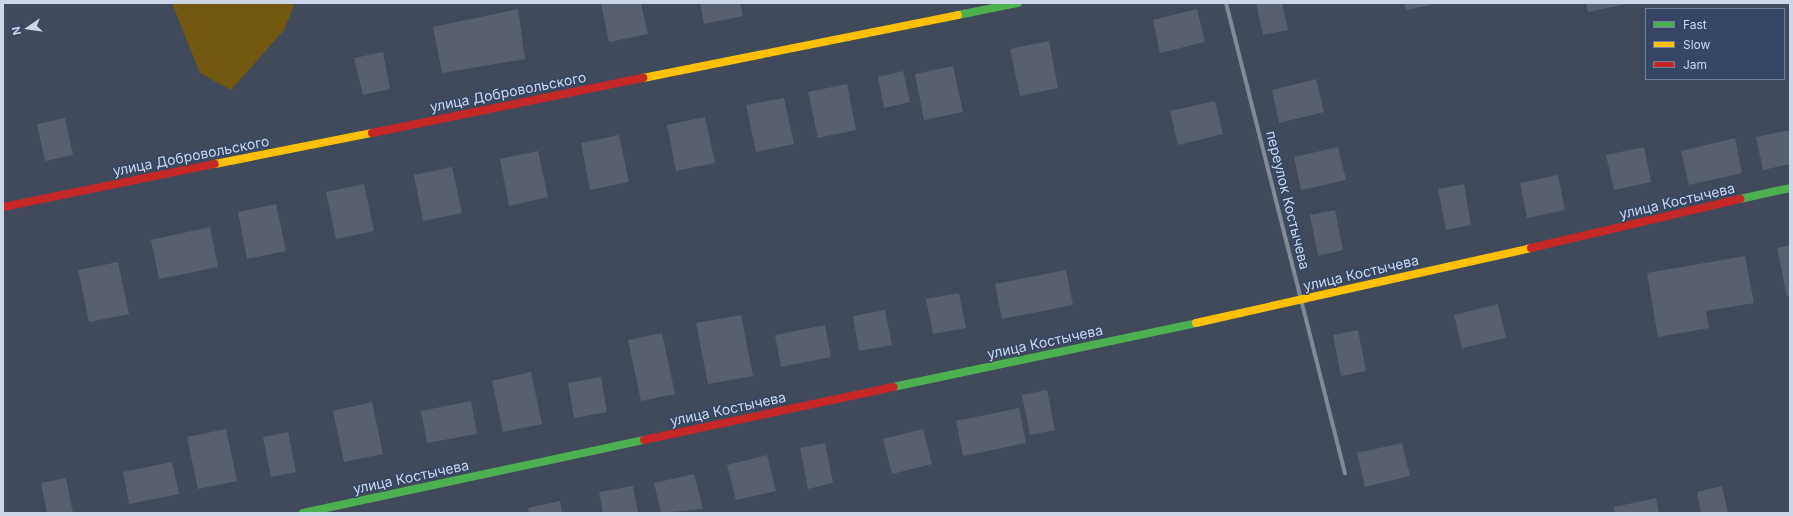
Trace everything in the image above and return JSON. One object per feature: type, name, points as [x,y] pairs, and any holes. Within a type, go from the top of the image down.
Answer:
[{"type":"street","name":"улица Добровольского","points":[[3,207],[1018,3]]},
{"type":"street","name":"переулок Костычева","points":[[1226,3],[1345,473]]},
{"type":"street","name":"улица Костычева","points":[[303,513],[1302,300],[1790,188]]},
{"type":"shaded area","points":[[172,3],[295,3],[284,30],[231,90],[200,73]]},
{"type":"building","points":[[601,3],[641,3],[648,34],[609,42]]},
{"type":"building","points":[[700,3],[740,3],[743,16],[704,24]]},
{"type":"building","points":[[1256,3],[1282,3],[1288,30],[1263,35]]},
{"type":"building","points":[[1404,3],[1431,3],[1431,5],[1406,10]]},
{"type":"building","points":[[1586,3],[1627,3],[1627,4],[1588,12]]},
{"type":"building","points":[[518,9],[525,59],[442,73],[433,27]]},
{"type":"building","points":[[1197,9],[1205,42],[1160,53],[1153,20]]},
{"type":"building","points":[[1049,41],[1058,88],[1020,96],[1010,49]]},
{"type":"building","points":[[383,52],[390,89],[363,95],[354,58]]},
{"type":"building","points":[[953,66],[963,112],[924,120],[915,74]]},
{"type":"building","points":[[903,71],[910,102],[884,108],[878,77]]},
{"type":"building","points":[[1316,79],[1324,112],[1279,123],[1272,90]]},
{"type":"building","points":[[847,84],[856,130],[818,138],[808,92]]},
{"type":"building","points":[[784,98],[794,144],[756,152],[746,105]]},
{"type":"building","points":[[1215,101],[1223,134],[1178,145],[1170,111]]},
{"type":"building","points":[[705,117],[715,163],[676,171],[667,125]]},
{"type":"building","points":[[65,118],[73,155],[45,161],[37,124]]},
{"type":"building","points":[[1790,130],[1790,164],[1763,170],[1756,137]]},
{"type":"building","points":[[619,135],[629,182],[590,190],[581,143]]},
{"type":"building","points":[[1735,138],[1742,173],[1689,185],[1681,151]]},
{"type":"building","points":[[1338,147],[1346,180],[1301,190],[1294,157]]},
{"type":"building","points":[[1644,147],[1651,182],[1614,190],[1606,155]]},
{"type":"building","points":[[538,151],[548,197],[509,206],[500,159]]},
{"type":"building","points":[[452,167],[462,213],[423,221],[414,175]]},
{"type":"building","points":[[1558,175],[1565,210],[1527,218],[1520,183]]},
{"type":"building","points":[[364,184],[374,231],[336,239],[326,192]]},
{"type":"building","points":[[1464,184],[1471,225],[1446,230],[1438,189]]},
{"type":"building","points":[[276,204],[286,251],[247,259],[238,212]]},
{"type":"building","points":[[1335,210],[1343,250],[1318,256],[1310,215]]},
{"type":"building","points":[[210,227],[218,267],[159,279],[151,240]]},
{"type":"building","points":[[1790,245],[1790,296],[1787,297],[1777,248]]},
{"type":"building","points":[[1745,256],[1754,303],[1706,311],[1709,328],[1658,337],[1647,273]]},
{"type":"building","points":[[118,262],[129,314],[89,322],[78,270]]},
{"type":"building","points":[[1066,270],[1073,305],[1002,319],[995,284]]},
{"type":"building","points":[[959,293],[966,328],[933,334],[926,299]]},
{"type":"building","points":[[1498,304],[1506,338],[1462,348],[1454,315]]},
{"type":"building","points":[[885,310],[892,345],[859,351],[853,316]]},
{"type":"building","points":[[741,315],[753,376],[708,384],[696,323]]},
{"type":"building","points":[[825,325],[831,357],[781,367],[775,335]]},
{"type":"building","points":[[1358,330],[1366,371],[1341,376],[1333,335]]},
{"type":"building","points":[[662,333],[675,394],[641,401],[628,340]]},
{"type":"building","points":[[531,372],[542,424],[503,432],[492,381]]},
{"type":"building","points":[[601,377],[607,412],[574,418],[568,383]]},
{"type":"building","points":[[1047,390],[1055,430],[1030,435],[1022,395]]},
{"type":"building","points":[[471,401],[477,434],[427,443],[421,411]]},
{"type":"building","points":[[372,402],[383,454],[344,462],[333,411]]},
{"type":"building","points":[[1019,408],[1026,443],[963,456],[956,421]]},
{"type":"building","points":[[226,429],[237,481],[198,489],[187,437]]},
{"type":"building","points":[[923,429],[932,464],[892,474],[883,439]]},
{"type":"building","points":[[288,432],[296,472],[271,477],[263,437]]},
{"type":"building","points":[[825,443],[833,483],[808,489],[800,448]]},
{"type":"building","points":[[1402,443],[1410,476],[1365,487],[1357,453]]},
{"type":"building","points":[[767,455],[776,491],[736,500],[727,465]]},
{"type":"building","points":[[172,462],[179,494],[129,504],[123,472]]},
{"type":"building","points":[[694,474],[703,509],[661,513],[654,483]]},
{"type":"building","points":[[66,478],[73,513],[47,513],[41,483]]},
{"type":"building","points":[[633,486],[638,513],[603,513],[599,492]]},
{"type":"building","points":[[1722,486],[1728,513],[1701,513],[1697,492]]},
{"type":"building","points":[[1656,498],[1659,513],[1615,513],[1614,507]]},
{"type":"building","points":[[560,501],[562,513],[529,513],[528,508]]},
{"type":"traffic: fast","points":[[958,15],[1018,3]]},
{"type":"traffic: fast","points":[[1740,199],[1790,188]]},
{"type":"traffic: fast","points":[[893,387],[1196,323]]},
{"type":"traffic: fast","points":[[303,513],[644,440]]},
{"type":"traffic: slow","points":[[643,78],[958,15]]},
{"type":"traffic: slow","points":[[215,164],[372,133]]},
{"type":"traffic: slow","points":[[1196,323],[1531,248]]},
{"type":"traffic: jam","points":[[372,133],[643,78]]},
{"type":"traffic: jam","points":[[3,207],[215,164]]},
{"type":"traffic: jam","points":[[1531,248],[1740,199]]},
{"type":"traffic: jam","points":[[644,440],[893,387]]}]
